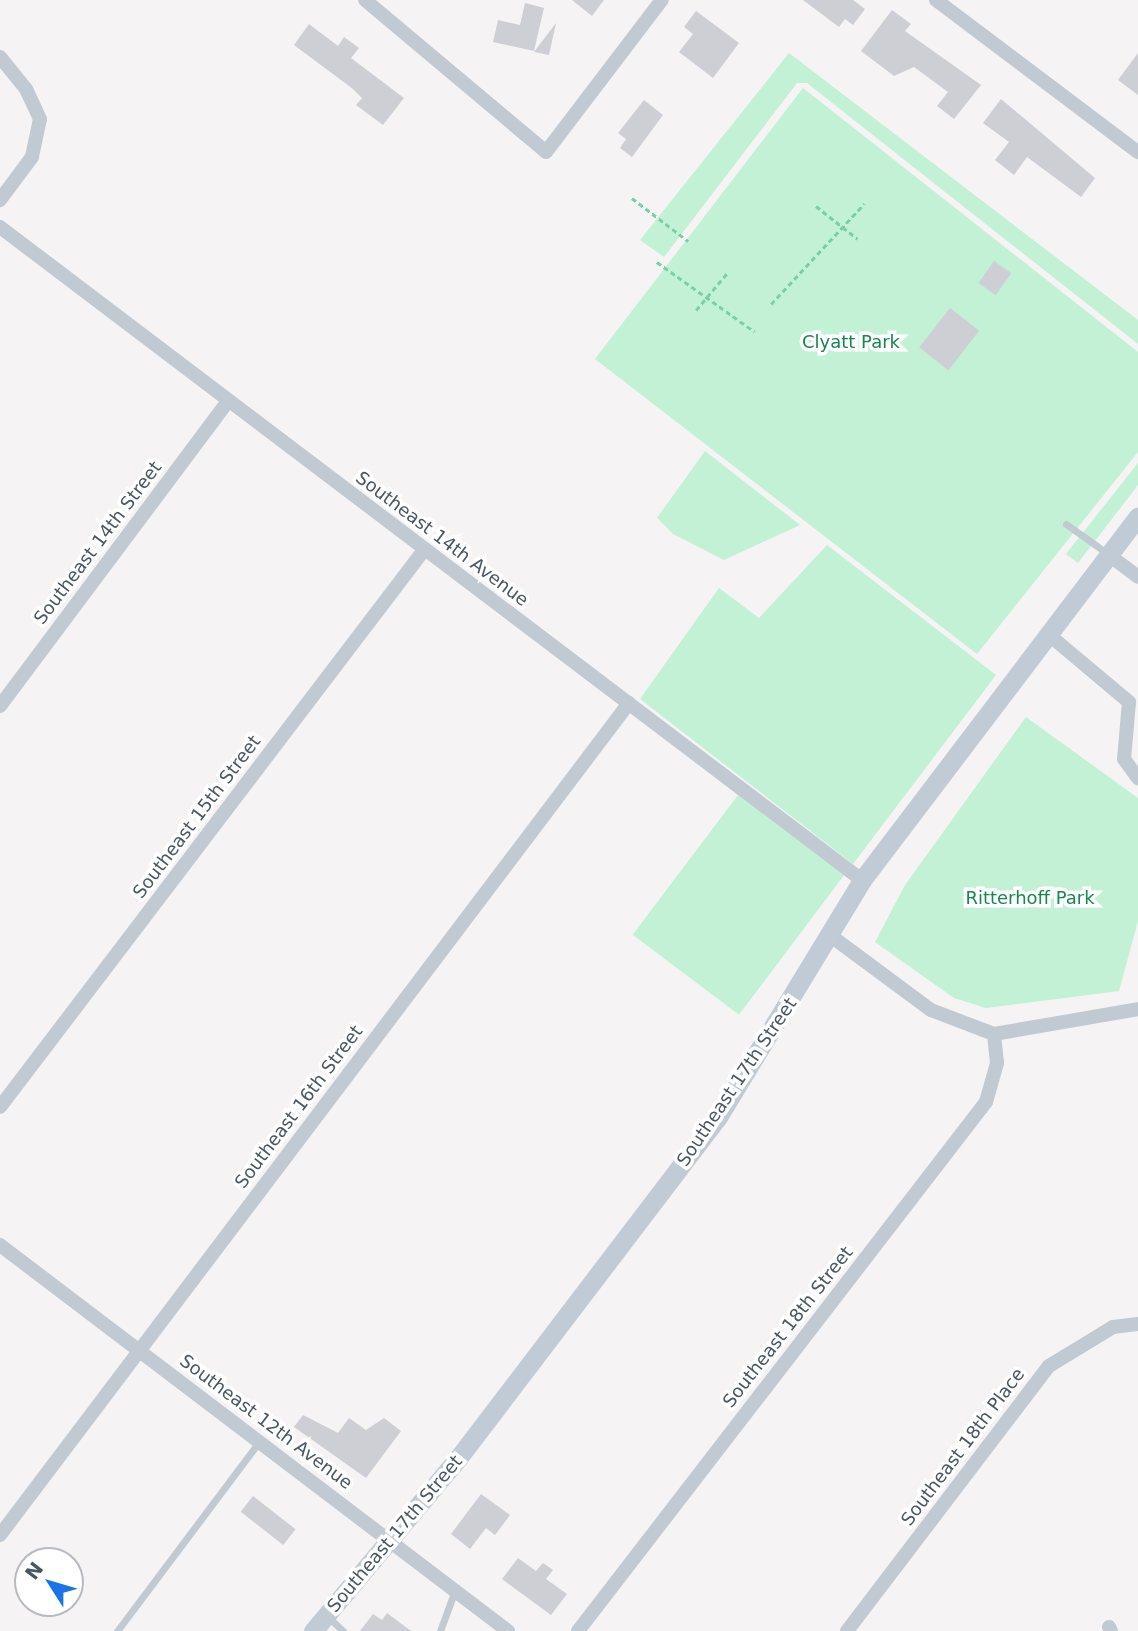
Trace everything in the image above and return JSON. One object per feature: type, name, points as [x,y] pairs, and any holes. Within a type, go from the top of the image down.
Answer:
[{"type":"main road","name":"Southeast 17th Street","points":[[313,1631],[391,1541],[718,1117],[831,936],[862,880],[1138,517]]},
{"type":"street","points":[[365,0],[545,152],[662,0]]},
{"type":"street","points":[[936,0],[1138,152]]},
{"type":"street","points":[[0,57],[26,89],[40,119],[32,157],[0,200]]},
{"type":"street","name":"Southeast 14th Avenue","points":[[0,227],[227,403],[862,880]]},
{"type":"street","name":"Southeast 14th Street","points":[[0,706],[227,403]]},
{"type":"street","name":"Southeast 15th Street","points":[[0,1107],[424,550]]},
{"type":"street","points":[[1109,555],[1138,577]]},
{"type":"street","points":[[1048,634],[1134,700],[1124,759],[1138,778]]},
{"type":"street","name":"Southeast 16th Street","points":[[0,1535],[629,703]]},
{"type":"street","points":[[831,936],[931,1010],[994,1034],[1138,1009]]},
{"type":"street","name":"Southeast 18th Street","points":[[579,1631],[986,1102],[997,1063],[994,1034]]},
{"type":"street","name":"Southeast 12th Avenue","points":[[0,1245],[508,1631]]},
{"type":"street","name":"Southeast 18th Place","points":[[847,1631],[1048,1366],[1113,1327],[1138,1324]]},
{"type":"lane","points":[[1066,524],[1109,555]]},
{"type":"lane","points":[[117,1631],[260,1441]]},
{"type":"lane","points":[[440,1631],[455,1590]]},
{"type":"lane","points":[[326,1616],[343,1631]]},
{"type":"path","points":[[632,198],[688,241]]},
{"type":"path","points":[[771,304],[864,204]]},
{"type":"path","points":[[816,206],[858,239]]},
{"type":"path","points":[[657,262],[755,332]]},
{"type":"path","points":[[695,310],[728,272]]},
{"type":"green space","points":[[789,53],[1138,320],[1138,344],[807,83],[797,83],[664,257],[640,240]]},
{"type":"green space","name":"Clyatt Park","points":[[803,88],[1138,352],[1138,452],[977,654],[595,359]]},
{"type":"green space","points":[[705,451],[800,525],[724,560],[673,534],[657,518]]},
{"type":"green space","points":[[1138,463],[1138,485],[1078,563],[1066,554]]},
{"type":"green space","points":[[827,545],[996,675],[853,864],[640,699],[719,588],[759,618]]},
{"type":"green space","name":"Ritterhoff Park","points":[[1026,717],[1138,798],[1138,921],[1119,991],[986,1008],[954,998],[875,942],[905,885]]},
{"type":"green space","points":[[738,795],[844,875],[739,1015],[633,935]]},
{"type":"building","points":[[572,0],[604,0],[592,16]]},
{"type":"building","points":[[803,0],[853,0],[865,9],[853,25],[845,19],[839,27]]},
{"type":"building","points":[[525,3],[544,8],[534,51],[493,42],[498,20],[520,25]]},
{"type":"building","points":[[892,10],[911,24],[905,31],[981,85],[954,119],[937,106],[948,92],[914,67],[894,76],[861,51]]},
{"type":"building","points":[[696,11],[739,43],[713,78],[679,52],[693,34],[684,27]]},
{"type":"building","points":[[556,23],[549,55],[534,52]]},
{"type":"building","points":[[309,24],[338,46],[344,37],[359,48],[351,58],[404,98],[383,125],[356,105],[362,98],[353,89],[294,45]]},
{"type":"building","points":[[1138,53],[1138,95],[1118,80]]},
{"type":"building","points":[[1001,99],[1095,178],[1081,197],[1027,157],[1014,175],[995,160],[1009,142],[983,123]]},
{"type":"building","points":[[644,100],[663,115],[632,157],[620,148],[626,139],[618,133]]},
{"type":"building","points":[[994,261],[1011,273],[996,295],[979,283]]},
{"type":"building","points":[[950,308],[979,331],[948,370],[919,347]]},
{"type":"building","points":[[303,1415],[338,1433],[349,1418],[366,1430],[384,1418],[401,1431],[366,1478],[294,1427]]},
{"type":"building","points":[[481,1494],[510,1515],[495,1535],[486,1528],[470,1549],[451,1534]]},
{"type":"building","points":[[253,1496],[296,1529],[283,1545],[241,1512]]},
{"type":"building","points":[[518,1558],[536,1571],[543,1563],[553,1570],[546,1579],[567,1594],[551,1615],[502,1579]]},
{"type":"building","points":[[387,1613],[411,1631],[360,1631],[373,1614],[382,1620]]}]
